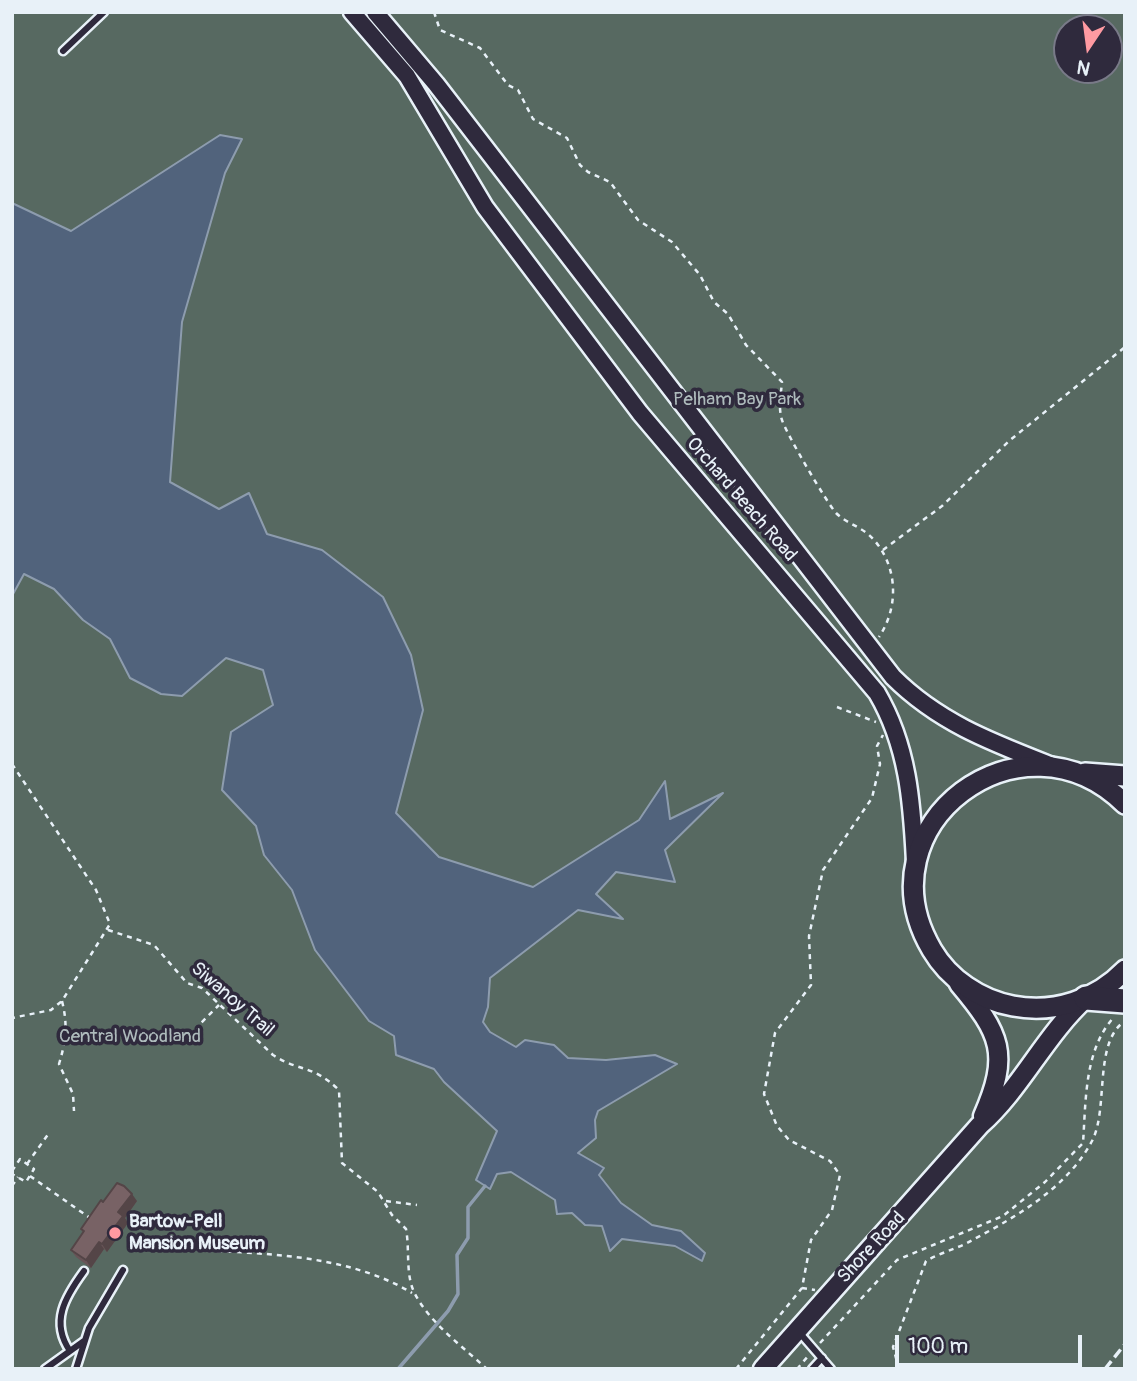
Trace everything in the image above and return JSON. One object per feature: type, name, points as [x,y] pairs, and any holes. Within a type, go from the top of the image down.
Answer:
[{"type":"highway","points":[[1086,998],[1122,1006]]},
{"type":"main road","points":[[1125,776],[1064,769],[1013,768],[980,779],[961,791],[931,825],[916,867],[914,891],[918,917],[928,944],[950,973],[987,998],[1019,1007],[1054,1007],[1086,998],[1106,987],[1125,970]]},
{"type":"main road","points":[[1064,769],[1101,785],[1125,804]]},
{"type":"main road","name":"Shore Road","points":[[950,973],[985,1017],[1000,1058],[996,1086],[980,1125]]},
{"type":"main road","name":"Shore Road","points":[[763,1369],[910,1207],[980,1125],[996,1111],[1065,1017],[1086,998]]},
{"type":"street","name":"Orchard Beach Road","points":[[352,12],[390,54],[421,96],[478,197],[528,266],[689,473],[862,673],[891,719],[909,781],[916,867]]},
{"type":"street","name":"Orchard Beach Road","points":[[374,12],[436,84],[871,650],[904,688],[944,719],[975,736],[1064,769]]},
{"type":"lane","points":[[63,51],[104,12]]},
{"type":"lane","points":[[76,1369],[85,1340],[123,1270]]},
{"type":"lane","points":[[70,1351],[60,1334],[60,1320],[67,1296],[84,1272]]},
{"type":"lane","points":[[797,1329],[831,1369]]},
{"type":"lane","points":[[45,1369],[85,1340]]},
{"type":"lane","points":[[812,1369],[822,1358]]},
{"type":"path","points":[[434,12],[440,30],[480,48],[508,85],[518,90],[533,119],[567,138],[580,165],[588,173],[610,182],[638,220],[672,243],[699,275],[714,302],[729,314],[746,345],[782,382],[781,418],[836,513],[866,533],[883,550],[894,579],[889,616],[871,650]]},
{"type":"path","points":[[883,550],[943,506],[1009,441],[1125,347]]},
{"type":"path","points":[[736,1369],[802,1288],[811,1240],[832,1210],[838,1193],[840,1175],[830,1161],[789,1139],[777,1126],[764,1094],[775,1033],[811,985],[808,936],[823,870],[872,798],[880,764],[877,746],[891,719],[885,718],[877,723],[837,707]]},
{"type":"path","points":[[12,764],[96,890],[110,924],[62,1001],[51,1010],[12,1018]]},
{"type":"path","name":"Siwanoy Trail","points":[[108,930],[154,945],[187,983],[202,988],[273,1055],[285,1063],[323,1074],[339,1090],[342,1163],[378,1192],[392,1215],[406,1229],[409,1274],[414,1294],[432,1317],[487,1369]]},
{"type":"path","points":[[62,1001],[67,1022],[66,1039],[59,1065],[73,1094],[74,1111]]},
{"type":"path","points":[[191,1039],[199,1025],[219,1005]]},
{"type":"path","points":[[797,1369],[897,1260],[1003,1216],[1045,1182],[1083,1143],[1087,1085],[1101,1032],[1122,1006]]},
{"type":"path","points":[[899,1369],[893,1347],[926,1261],[962,1245],[1042,1198],[1082,1157],[1093,1141],[1098,1125],[1106,1057],[1113,1033],[1125,1021]]},
{"type":"path","points":[[27,1164],[49,1133]]},
{"type":"path","points":[[20,1160],[34,1169],[26,1182],[12,1172],[14,1165],[20,1160]]},
{"type":"path","points":[[30,1175],[95,1222]]},
{"type":"path","points":[[12,1186],[18,1178]]},
{"type":"path","points":[[384,1201],[417,1205]]},
{"type":"path","points":[[167,1249],[281,1256],[362,1270],[393,1281],[414,1294]]},
{"type":"green space","name":"Pelham Bay Park","points":[[12,12],[1125,12],[1125,1369],[12,1369]]},
{"type":"water","points":[[220,135],[242,139],[225,173],[182,322],[170,482],[219,509],[249,493],[267,534],[322,550],[383,597],[411,655],[423,710],[396,813],[439,857],[533,887],[639,820],[665,781],[670,819],[723,793],[665,850],[675,882],[616,872],[596,894],[623,919],[578,910],[490,978],[488,1007],[483,1022],[490,1032],[516,1047],[525,1040],[554,1045],[568,1058],[606,1060],[655,1055],[677,1064],[598,1111],[595,1120],[596,1138],[578,1153],[604,1168],[599,1175],[621,1203],[652,1225],[681,1231],[705,1253],[702,1261],[675,1246],[622,1239],[610,1251],[602,1226],[585,1225],[572,1213],[557,1214],[555,1200],[511,1172],[497,1174],[490,1189],[476,1180],[497,1131],[444,1082],[434,1069],[396,1055],[394,1036],[369,1021],[315,950],[292,890],[264,855],[256,826],[222,790],[231,732],[273,705],[263,670],[226,658],[182,696],[161,694],[130,678],[110,639],[83,620],[54,589],[24,574],[12,596],[12,203],[71,231]]},
{"type":"building","points":[[117,1183],[132,1194],[118,1212],[123,1216],[86,1260],[71,1250],[84,1231],[81,1229],[101,1200],[103,1202]]},
{"type":"waterway","points":[[398,1369],[448,1311],[458,1294],[457,1255],[468,1238],[468,1207],[485,1186]]},
{"type":"railway","points":[[1105,1369],[1125,1344]]},
{"type":"place","name":"Bartow-Pell Mansion Museum","points":[[115,1233]]},
{"type":"park label","name":"Central Woodland","points":[[130,1037]]}]
